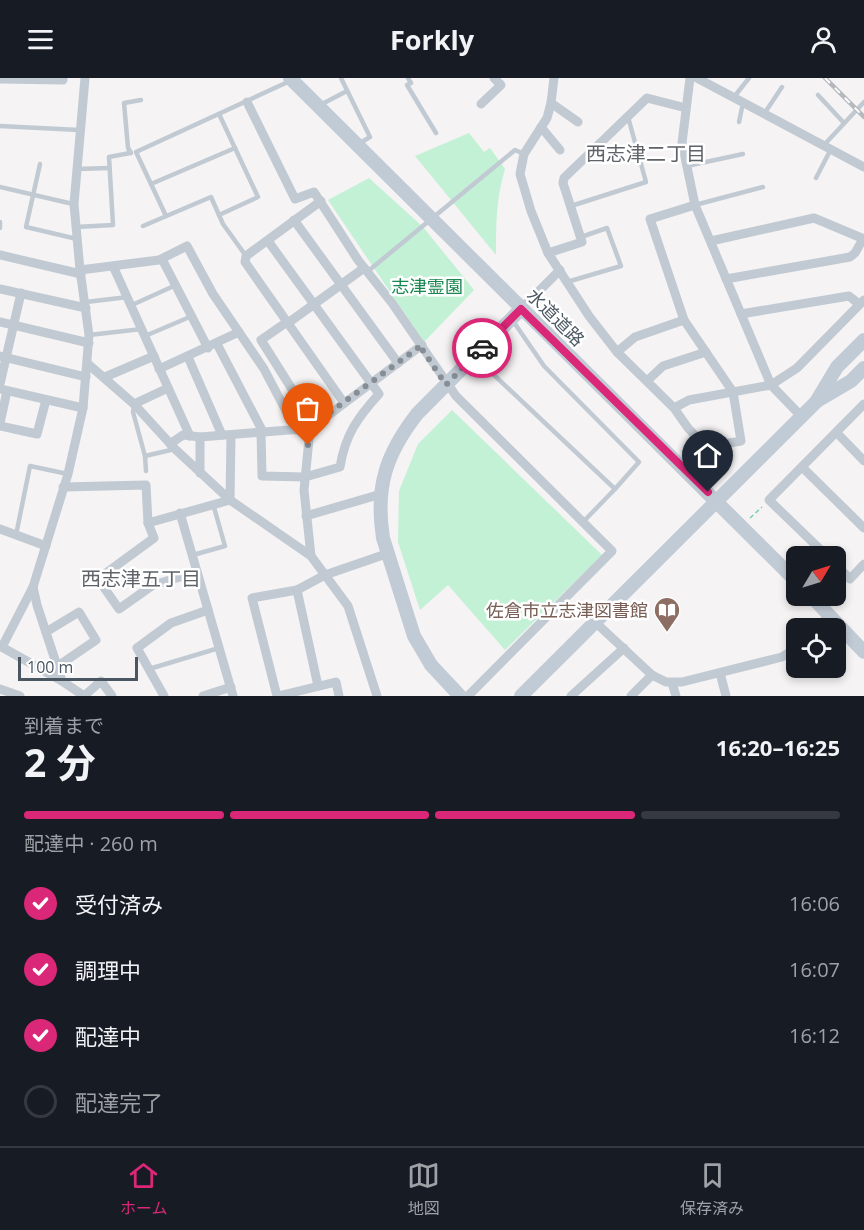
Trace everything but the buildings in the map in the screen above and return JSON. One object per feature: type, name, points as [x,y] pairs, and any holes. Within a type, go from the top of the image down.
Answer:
[{"type":"street","points":[[0,79],[63,80],[63,78]]},
{"type":"street","points":[[85,78],[74,204],[89,339],[83,408],[68,474],[33,587],[1,649],[62,681],[84,696],[101,681],[112,696]]},
{"type":"street","points":[[481,104],[501,85],[494,78]]},
{"type":"street","points":[[554,78],[547,118],[524,154],[520,168],[521,182],[548,253],[617,352],[674,408],[688,428],[706,447],[741,441],[733,392],[684,320],[650,219],[695,205]]},
{"type":"street","points":[[690,78],[682,142],[695,205],[771,385],[801,416]]},
{"type":"street","name":"水道道路","points":[[293,79],[432,219],[516,314],[716,501],[786,571]]},
{"type":"street","points":[[704,80],[864,167]]},
{"type":"street","points":[[548,253],[582,242],[563,183],[564,178],[646,98],[686,108]]},
{"type":"street","points":[[247,102],[296,199],[314,192],[366,270],[422,345],[422,349],[446,385],[612,551],[468,696]]},
{"type":"street","points":[[551,103],[578,122]]},
{"type":"street","points":[[541,127],[560,150]]},
{"type":"street","points":[[321,201],[246,256],[245,262],[344,403]]},
{"type":"street","points":[[711,241],[814,218],[864,239],[850,257],[726,279]]},
{"type":"street","points":[[294,220],[398,363]]},
{"type":"street","points":[[162,259],[192,316],[213,346],[262,432],[262,476],[305,477],[340,467],[343,447],[359,416],[379,394],[268,240]]},
{"type":"street","points":[[0,255],[80,272],[162,259],[187,246],[213,294],[264,369],[296,430]]},
{"type":"street","points":[[113,266],[168,388],[195,437],[200,473]]},
{"type":"street","points":[[311,556],[306,516],[305,477],[312,426],[261,340],[366,270]]},
{"type":"street","points":[[460,696],[430,665],[422,652],[414,636],[387,554],[380,523],[381,494],[388,460],[395,444],[417,414],[560,270]]},
{"type":"street","points":[[0,289],[86,305]]},
{"type":"street","points":[[21,293],[14,326],[3,357],[0,424],[37,434],[46,400]]},
{"type":"street","points":[[674,408],[689,399],[771,385],[797,368],[862,302],[849,296],[741,314]]},
{"type":"street","points":[[617,352],[635,337],[684,320]]},
{"type":"street","points":[[0,322],[89,339]]},
{"type":"street","points":[[159,369],[239,332]]},
{"type":"street","points":[[816,402],[837,367],[864,340]]},
{"type":"street","points":[[173,446],[183,435],[195,437],[227,435],[296,430],[312,426],[422,345]]},
{"type":"street","points":[[647,381],[663,366],[706,352]]},
{"type":"street","points":[[105,377],[154,356]]},
{"type":"street","points":[[3,357],[86,377]]},
{"type":"street","points":[[188,357],[227,435],[230,500]]},
{"type":"street","points":[[88,364],[135,404],[173,446],[230,500],[311,556],[348,606],[378,696]]},
{"type":"street","points":[[521,696],[801,416],[816,402],[851,381],[864,368]]},
{"type":"street","points":[[2,388],[83,408]]},
{"type":"street","points":[[135,404],[168,388]]},
{"type":"street","points":[[817,546],[769,500],[864,404]]},
{"type":"street","points":[[837,433],[864,461]]},
{"type":"street","points":[[802,467],[864,528]]},
{"type":"street","points":[[63,487],[146,485],[148,523],[154,538],[98,579],[119,609],[153,585],[198,572]]},
{"type":"street","points":[[306,516],[381,494]]},
{"type":"street","points":[[148,523],[230,500]]},
{"type":"street","points":[[180,513],[232,692],[203,696]]},
{"type":"street","points":[[0,530],[46,546]]},
{"type":"street","points":[[339,696],[336,682],[277,696],[252,598],[297,590],[325,575],[387,554]]},
{"type":"street","points":[[846,576],[849,579],[864,564]]},
{"type":"street","points":[[33,587],[62,681]]},
{"type":"street","points":[[297,590],[318,686]]},
{"type":"street","points":[[821,606],[864,652]]},
{"type":"street","points":[[164,696],[137,648],[171,623],[208,610]]},
{"type":"street","points":[[46,632],[79,612],[96,640],[58,666]]},
{"type":"street","points":[[827,618],[830,615]]},
{"type":"street","points":[[596,622],[652,675],[672,683],[720,673],[786,654]]},
{"type":"street","points":[[572,696],[624,648]]},
{"type":"street","points":[[720,673],[726,696]]},
{"type":"street","points":[[631,696],[652,675]]},
{"type":"street","points":[[672,683],[676,696]]},
{"type":"street","points":[[0,689],[20,696]]},
{"type":"lane","points":[[341,78],[370,137],[357,144]]},
{"type":"lane","points":[[408,78],[411,83],[407,85],[436,133]]},
{"type":"lane","points":[[734,98],[749,78]]},
{"type":"lane","points":[[75,226],[113,225],[109,157],[136,152],[293,79]]},
{"type":"lane","points":[[764,114],[782,87]]},
{"type":"lane","points":[[318,105],[347,91]]},
{"type":"lane","points":[[818,95],[844,123]]},
{"type":"lane","points":[[130,153],[124,103],[141,100]]},
{"type":"lane","points":[[816,178],[827,147],[844,123],[864,102]]},
{"type":"lane","points":[[739,122],[743,103]]},
{"type":"lane","points":[[219,114],[258,197],[219,214]]},
{"type":"lane","points":[[571,206],[646,182],[628,117]]},
{"type":"lane","points":[[0,126],[79,130]]},
{"type":"lane","points":[[151,184],[235,148]]},
{"type":"lane","points":[[366,270],[515,150],[524,154]]},
{"type":"lane","points":[[136,152],[166,216]]},
{"type":"lane","points":[[687,166],[743,154]]},
{"type":"lane","points":[[40,164],[26,227],[77,239]]},
{"type":"lane","points":[[77,169],[110,168]]},
{"type":"lane","points":[[0,187],[74,204]]},
{"type":"lane","points":[[695,205],[763,187]]},
{"type":"lane","points":[[143,226],[211,197],[223,224],[246,256]]},
{"type":"lane","points":[[0,222],[0,228]]},
{"type":"lane","points":[[567,282],[621,266],[607,228],[580,237]]},
{"type":"lane","points":[[86,305],[129,301],[176,285]]},
{"type":"lane","points":[[516,314],[544,366],[639,462],[583,522]]},
{"type":"lane","points":[[89,339],[144,332],[192,316]]},
{"type":"lane","points":[[474,356],[615,489]]},
{"type":"lane","points":[[135,404],[133,412],[145,456],[146,471]]},
{"type":"lane","points":[[145,456],[173,446]]},
{"type":"lane","points":[[16,535],[30,466],[68,474]]},
{"type":"lane","points":[[193,555],[225,546],[213,504]]},
{"type":"lane","points":[[148,669],[219,648]]},
{"type":"path","points":[[742,526],[769,500]]},
{"type":"path","points":[[846,582],[849,579]]},
{"type":"green space","name":"志津霊園","points":[[469,133],[484,152],[490,148],[505,169],[498,201],[496,255],[415,156]]},
{"type":"green space","name":"志津霊園","points":[[369,178],[423,227],[474,290],[424,342],[328,200]]},
{"type":"green space","points":[[452,410],[602,555],[505,650],[448,585],[420,610],[398,542],[399,491],[418,444]]},
{"type":"railway","points":[[825,78],[864,117]]},
{"type":"way so far","points":[[308,445],[310,429],[314,424],[422,345],[422,349],[446,385],[482,348]]},
{"type":"place","name":"佐倉市立志津図書館","points":[[667,633]]},
{"type":"district","name":"西志津二丁目","points":[[646,153]]},
{"type":"district","name":"西志津五丁目","points":[[141,578]]},
{"type":"route","points":[[482,348],[521,309],[708,492]]}]
